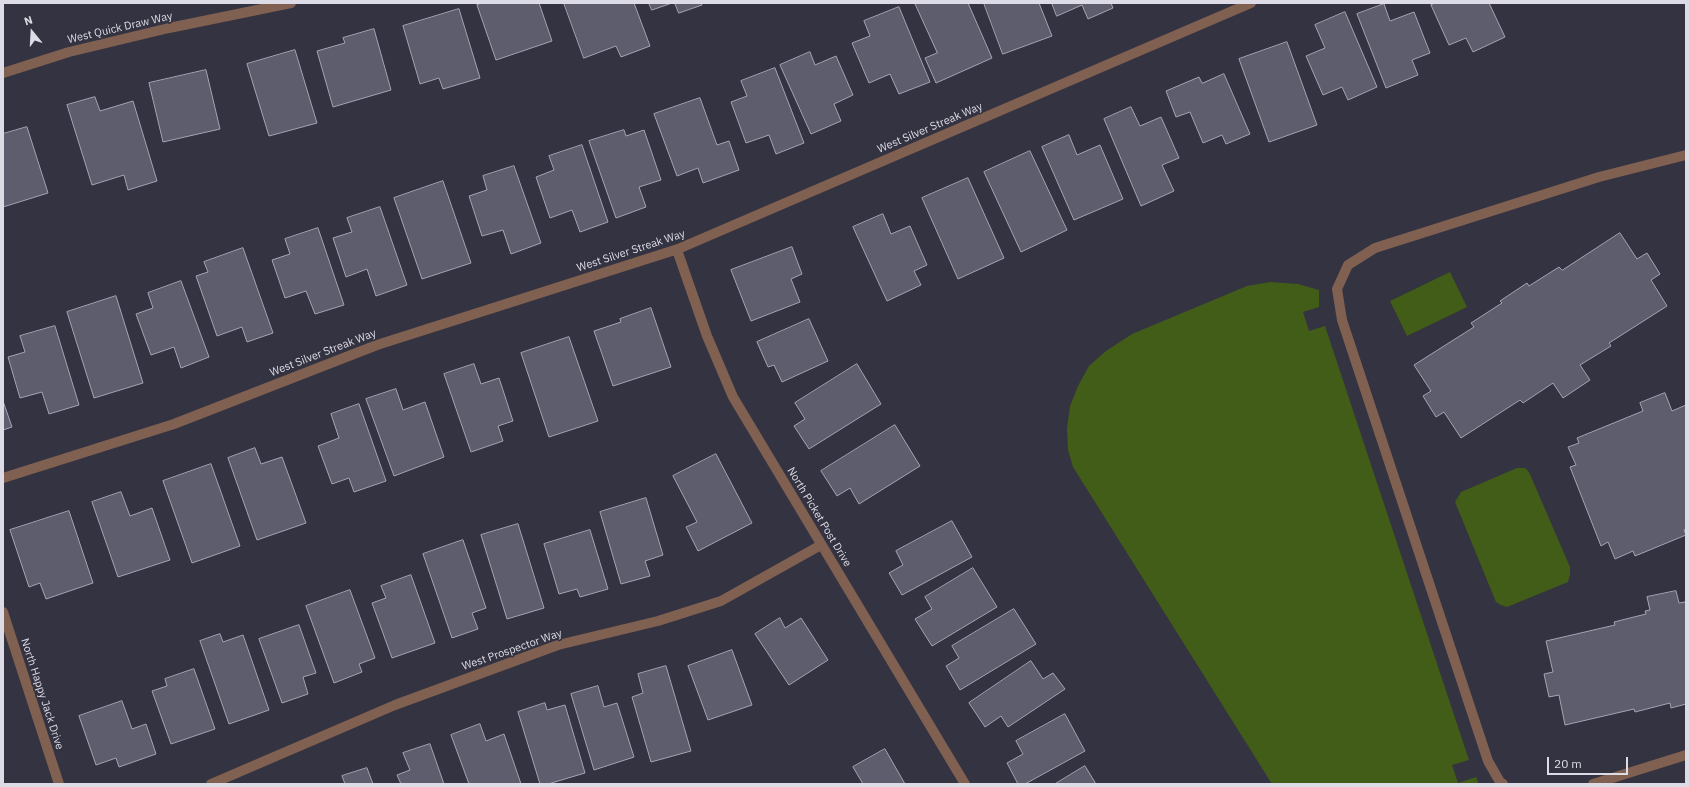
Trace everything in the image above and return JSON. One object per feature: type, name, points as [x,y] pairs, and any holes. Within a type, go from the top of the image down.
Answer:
[{"type":"street","name":"West Quick Draw Way","points":[[3,72],[69,52],[169,28],[274,5],[291,3]]},
{"type":"street","name":"West Silver Streak Way","points":[[3,478],[174,424],[377,345],[677,250],[1251,3]]},
{"type":"street","points":[[1503,784],[1500,782],[1486,753],[1345,328],[1337,289],[1348,265],[1375,248],[1599,177],[1686,154]]},
{"type":"street","name":"North Picket Post Drive","points":[[677,250],[706,336],[733,397],[965,784]]},
{"type":"street","name":"West Prospector Way","points":[[211,784],[395,705],[558,645],[658,621],[721,601],[822,545]]},
{"type":"street","name":"North Happy Jack Drive","points":[[3,612],[59,784]]},
{"type":"street","points":[[1593,784],[1686,755]]},
{"type":"green space","points":[[1450,272],[1467,307],[1407,336],[1390,301]]},
{"type":"green space","points":[[1270,282],[1298,284],[1319,290],[1319,307],[1303,312],[1309,331],[1325,326],[1469,760],[1452,765],[1458,783],[1476,777],[1479,784],[1272,784],[1073,467],[1068,450],[1067,429],[1070,406],[1078,386],[1089,366],[1106,351],[1132,334],[1247,286]]},
{"type":"green space","points":[[1517,468],[1525,468],[1529,472],[1570,567],[1570,575],[1568,582],[1507,607],[1496,602],[1455,502],[1461,492]]},
{"type":"building","points":[[482,3],[539,3],[552,41],[496,60],[477,5]]},
{"type":"building","points":[[564,3],[634,3],[650,46],[621,57],[616,46],[584,58]]},
{"type":"building","points":[[649,3],[672,3],[652,10]]},
{"type":"building","points":[[675,3],[701,3],[702,5],[679,13]]},
{"type":"building","points":[[915,3],[968,3],[992,58],[936,83],[925,58],[937,53]]},
{"type":"building","points":[[984,3],[1039,3],[1052,36],[1003,54]]},
{"type":"building","points":[[1052,3],[1111,3],[1113,8],[1088,19],[1082,5],[1057,16]]},
{"type":"building","points":[[1436,3],[1489,3],[1505,37],[1473,52],[1466,38],[1449,45],[1431,5]]},
{"type":"building","points":[[1384,4],[1390,21],[1414,12],[1430,53],[1412,60],[1418,75],[1386,88],[1357,14]]},
{"type":"building","points":[[899,7],[930,82],[899,94],[890,74],[869,83],[852,43],[870,36],[864,21]]},
{"type":"building","points":[[459,9],[480,78],[443,89],[439,78],[420,84],[403,26]]},
{"type":"building","points":[[1345,12],[1377,87],[1348,100],[1342,87],[1323,95],[1306,56],[1325,48],[1315,25]]},
{"type":"building","points":[[374,29],[391,90],[333,107],[317,51],[345,43],[343,38]]},
{"type":"building","points":[[1287,42],[1317,125],[1269,142],[1239,59]]},
{"type":"building","points":[[295,50],[317,123],[269,136],[247,64]]},
{"type":"building","points":[[810,52],[815,65],[836,56],[853,95],[834,104],[841,121],[811,134],[780,65]]},
{"type":"building","points":[[775,68],[804,143],[776,154],[769,135],[746,143],[731,102],[747,96],[741,81]]},
{"type":"building","points":[[206,70],[220,129],[163,142],[149,83]]},
{"type":"building","points":[[1224,74],[1250,134],[1226,144],[1222,135],[1203,143],[1190,112],[1176,117],[1166,91],[1199,77],[1202,83]]},
{"type":"building","points":[[95,97],[100,111],[133,101],[157,181],[128,190],[124,175],[92,185],[67,105]]},
{"type":"building","points":[[700,98],[717,145],[729,141],[739,170],[703,183],[698,168],[677,176],[654,114]]},
{"type":"building","points":[[1131,107],[1140,126],[1161,117],[1179,158],[1162,165],[1174,191],[1141,206],[1104,119]]},
{"type":"building","points":[[27,127],[48,193],[3,207],[3,134]]},
{"type":"building","points":[[624,130],[626,136],[644,130],[661,180],[639,187],[646,207],[616,218],[589,141]]},
{"type":"building","points":[[1069,135],[1077,155],[1100,145],[1123,199],[1074,220],[1042,147]]},
{"type":"building","points":[[582,145],[608,222],[580,232],[572,210],[550,218],[536,177],[554,170],[549,156]]},
{"type":"building","points":[[1030,151],[1067,230],[1021,252],[984,172]]},
{"type":"building","points":[[514,166],[541,243],[511,254],[503,230],[482,236],[469,196],[487,190],[483,176]]},
{"type":"building","points":[[968,178],[1004,258],[958,279],[922,198]]},
{"type":"building","points":[[443,181],[471,263],[422,279],[394,198]]},
{"type":"building","points":[[380,207],[407,285],[376,296],[367,269],[346,277],[333,238],[352,232],[347,218]]},
{"type":"building","points":[[883,214],[891,234],[910,226],[927,265],[914,271],[921,285],[887,301],[853,227]]},
{"type":"building","points":[[318,228],[344,305],[315,314],[306,291],[285,298],[272,260],[290,254],[285,239]]},
{"type":"building","points":[[1620,233],[1637,259],[1647,253],[1660,274],[1651,280],[1667,306],[1609,343],[1611,346],[1580,365],[1590,380],[1563,398],[1553,383],[1523,403],[1520,400],[1461,438],[1444,412],[1436,417],[1423,396],[1431,391],[1414,365],[1474,327],[1471,323],[1502,303],[1500,301],[1527,283],[1529,286],[1559,267],[1562,270]]},
{"type":"building","points":[[792,247],[802,274],[791,279],[800,302],[751,321],[731,270]]},
{"type":"building","points":[[243,248],[273,333],[247,342],[242,327],[217,336],[196,276],[208,272],[204,262]]},
{"type":"building","points":[[181,281],[209,357],[181,368],[174,347],[151,355],[136,314],[153,308],[148,293]]},
{"type":"building","points":[[116,296],[143,383],[94,398],[67,312]]},
{"type":"building","points":[[651,308],[671,367],[613,386],[594,331],[621,322],[620,319]]},
{"type":"building","points":[[809,319],[828,361],[782,382],[774,365],[768,367],[757,342]]},
{"type":"building","points":[[55,326],[79,405],[49,414],[42,392],[20,398],[8,357],[25,352],[20,336]]},
{"type":"building","points":[[569,337],[598,421],[549,437],[521,353]]},
{"type":"building","points":[[474,364],[481,384],[499,378],[513,421],[498,426],[503,441],[471,452],[444,374]]},
{"type":"building","points":[[857,364],[881,404],[809,449],[794,426],[805,419],[795,403]]},
{"type":"building","points":[[396,389],[403,410],[425,402],[444,457],[394,476],[366,399]]},
{"type":"building","points":[[1665,393],[1672,411],[1686,405],[1686,529],[1684,530],[1686,535],[1635,556],[1633,551],[1615,559],[1608,542],[1601,546],[1570,467],[1576,465],[1568,447],[1579,443],[1577,438],[1643,411],[1640,403]]},
{"type":"building","points":[[3,401],[12,427],[3,430]]},
{"type":"building","points":[[359,404],[386,481],[354,492],[349,478],[332,484],[318,446],[339,438],[331,414]]},
{"type":"building","points":[[895,425],[920,466],[859,504],[850,488],[837,496],[821,471]]},
{"type":"building","points":[[255,448],[261,464],[282,457],[306,523],[257,540],[228,458]]},
{"type":"building","points":[[716,454],[752,523],[698,551],[686,527],[697,522],[673,476]]},
{"type":"building","points":[[211,464],[240,546],[192,563],[163,481]]},
{"type":"building","points":[[121,492],[130,516],[152,508],[170,560],[118,577],[92,502]]},
{"type":"building","points":[[646,498],[663,555],[645,561],[650,576],[621,584],[600,512]]},
{"type":"building","points":[[69,511],[93,583],[46,599],[40,583],[29,587],[10,530]]},
{"type":"building","points":[[952,521],[972,557],[902,595],[889,573],[903,565],[896,551]]},
{"type":"building","points":[[518,524],[544,608],[507,619],[481,535]]},
{"type":"building","points":[[590,530],[608,589],[580,597],[577,589],[559,594],[544,544]]},
{"type":"building","points":[[463,540],[486,608],[472,613],[478,629],[452,638],[423,554]]},
{"type":"building","points":[[973,568],[997,607],[932,646],[915,619],[932,609],[925,597]]},
{"type":"building","points":[[411,575],[435,643],[392,658],[372,603],[386,598],[381,586]]},
{"type":"building","points":[[350,590],[375,658],[359,664],[362,672],[334,683],[306,606]]},
{"type":"building","points":[[1676,591],[1679,603],[1685,602],[1686,605],[1686,704],[1671,708],[1670,703],[1635,712],[1634,709],[1565,725],[1559,695],[1549,697],[1544,674],[1553,672],[1546,641],[1615,625],[1614,622],[1646,614],[1645,611],[1650,610],[1647,597]]},
{"type":"building","points":[[1014,609],[1036,644],[960,690],[946,666],[959,658],[952,646]]},
{"type":"building","points":[[780,618],[785,628],[801,618],[828,660],[789,685],[755,634]]},
{"type":"building","points":[[299,625],[316,673],[303,677],[308,694],[282,703],[259,639]]},
{"type":"building","points":[[220,634],[223,642],[243,635],[269,710],[229,724],[200,641]]},
{"type":"building","points":[[732,650],[752,705],[708,720],[688,666]]},
{"type":"building","points":[[1031,661],[1043,679],[1053,673],[1065,689],[1008,727],[1001,716],[985,727],[969,703]]},
{"type":"building","points":[[666,666],[691,751],[651,762],[632,697],[643,693],[638,674]]},
{"type":"building","points":[[194,669],[215,729],[171,744],[152,691],[167,686],[165,679]]},
{"type":"building","points":[[598,686],[604,707],[617,703],[634,757],[594,770],[571,694]]},
{"type":"building","points":[[122,701],[132,729],[146,724],[156,754],[119,767],[116,758],[96,765],[79,716]]},
{"type":"building","points":[[545,703],[547,710],[565,705],[585,773],[548,784],[540,784],[518,712]]},
{"type":"building","points":[[1065,714],[1085,751],[1025,784],[1018,784],[1007,763],[1023,754],[1016,741]]},
{"type":"building","points":[[480,724],[486,741],[504,734],[521,784],[469,784],[451,735]]},
{"type":"building","points":[[430,744],[444,784],[401,784],[397,775],[410,770],[403,753]]},
{"type":"building","points":[[885,749],[905,784],[863,784],[853,767]]},
{"type":"building","points":[[1085,766],[1096,784],[1055,784]]},
{"type":"building","points":[[367,768],[373,784],[345,784],[342,776]]}]
